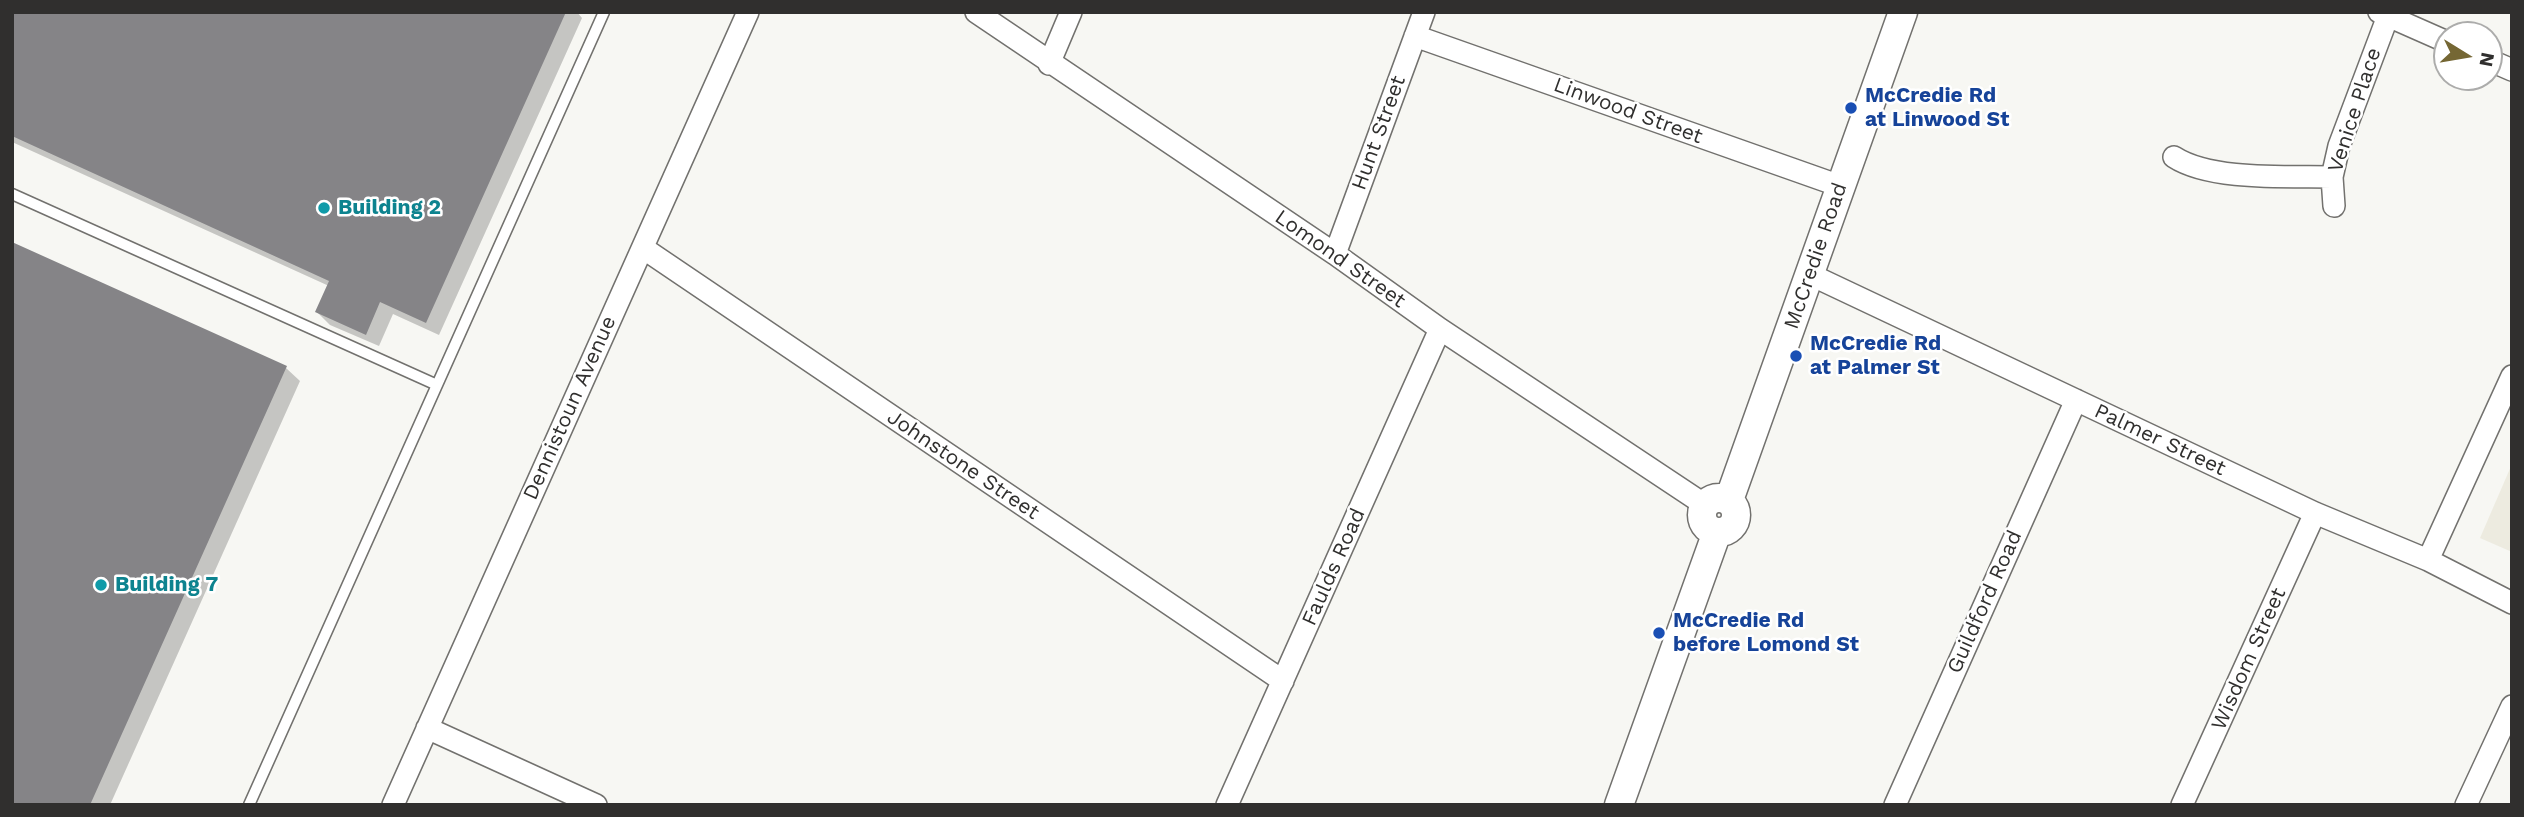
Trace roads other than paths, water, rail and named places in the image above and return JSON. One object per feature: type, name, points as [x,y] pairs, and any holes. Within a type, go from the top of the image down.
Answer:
[{"type":"main road","name":"McCredie Road","points":[[1619,805],[1717,532],[1727,530],[1735,522],[1736,510],[1717,503],[1809,274],[1903,12]]},
{"type":"street","name":"Dennistoun Avenue","points":[[393,805],[748,12]]},
{"type":"street","name":"Lomond Street","points":[[976,12],[1049,64],[1335,254],[1440,329],[1717,503]]},
{"type":"street","points":[[1049,64],[1071,12]]},
{"type":"street","name":"Hunt Street","points":[[1335,254],[1424,12]]},
{"type":"street","points":[[2383,14],[2433,36]]},
{"type":"street","name":"Venice Place","points":[[2334,206],[2332,177],[2383,14]]},
{"type":"street","name":"Linwood Street","points":[[1415,36],[1840,186]]},
{"type":"street","points":[[2174,157],[2186,164],[2253,176],[2332,177]]},
{"type":"street","name":"Johnstone Street","points":[[643,248],[1283,681]]},
{"type":"street","name":"Palmer Street","points":[[1809,274],[2315,513],[2428,560],[2512,603]]},
{"type":"street","name":"Faulds Road","points":[[1227,805],[1440,329]]},
{"type":"street","points":[[2428,560],[2512,376]]},
{"type":"street","name":"Guildford Road","points":[[1895,805],[2076,400]]},
{"type":"street","name":"Wisdom Street","points":[[2182,805],[2315,513]]},
{"type":"street","points":[[2466,805],[2512,706]]},
{"type":"street","points":[[427,728],[596,805]]},
{"type":"lane","points":[[249,805],[604,12]]},
{"type":"lane","points":[[12,194],[437,385]]},
{"type":"place","name":"McCredie Rd at Linwood St","points":[[1851,108]]},
{"type":"place","name":"Building 2","points":[[324,208]]},
{"type":"place","name":"McCredie Rd at Palmer St","points":[[1796,356]]},
{"type":"place","name":"Building 7","points":[[101,585]]},
{"type":"place","name":"McCredie Rd before Lomond St","points":[[1659,633]]}]
